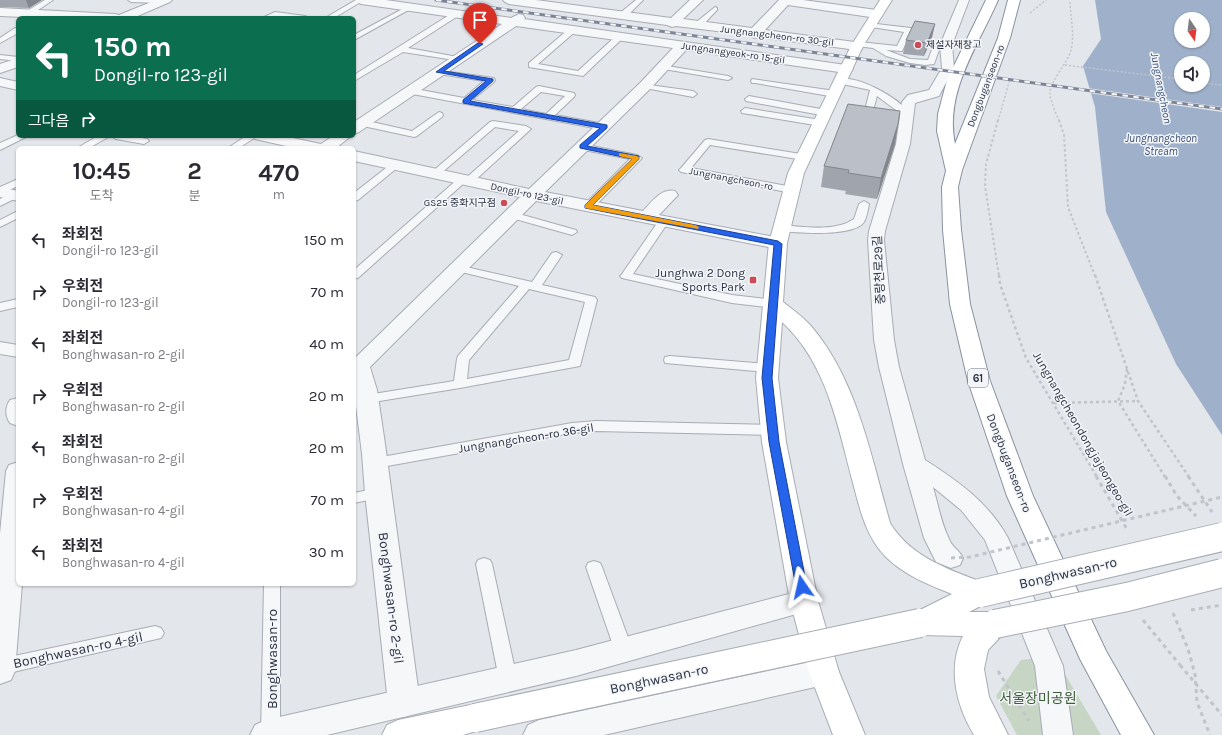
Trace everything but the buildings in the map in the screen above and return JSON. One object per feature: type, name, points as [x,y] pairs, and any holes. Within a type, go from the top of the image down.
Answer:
[{"type":"main road","name":"Dongbuganseon-ro","points":[[954,170],[945,131],[947,102],[960,66],[992,0]]},
{"type":"main road","name":"Dongbuganseon-ro","points":[[1014,0],[1004,38],[954,170],[950,187],[952,230],[959,296],[978,381],[1020,496],[1094,659],[1138,735]]},
{"type":"main road","points":[[849,735],[824,672],[804,601],[772,430],[767,378],[780,236],[796,173],[834,96],[864,46],[878,13]]},
{"type":"main road","points":[[774,304],[804,330],[822,358],[836,385],[850,426],[877,524],[884,538],[894,551],[914,565],[980,593]]},
{"type":"main road","name":"Bonghwasan-ro","points":[[920,623],[980,593],[1218,526]]},
{"type":"main road","name":"Bonghwasan-ro","points":[[398,735],[920,623],[995,624],[1127,597],[1222,573]]},
{"type":"main road","points":[[992,735],[980,715],[973,697],[969,669],[974,644],[995,624]]},
{"type":"street","name":"Jungnangyeok-ro 15-gil","points":[[361,0],[683,46],[834,96]]},
{"type":"street","name":"Jungnangcheon-ro 30-gil","points":[[509,0],[544,2],[672,23],[864,46]]},
{"type":"street","points":[[672,23],[697,0]]},
{"type":"street","name":"중랑천로29길","points":[[951,558],[945,555],[936,538],[893,387],[884,340],[876,240],[877,231],[903,144],[909,102],[910,100],[934,93],[948,68],[946,46],[964,0]]},
{"type":"street","points":[[128,16],[164,1]]},
{"type":"street","points":[[361,122],[544,2]]},
{"type":"street","points":[[754,34],[784,2],[878,13]]},
{"type":"street","points":[[0,12],[42,16]]},
{"type":"street","name":"Bonghwasan-ro 2-gil","points":[[404,703],[378,493],[376,463],[367,399],[358,371],[457,268],[582,147],[605,127],[683,46]]},
{"type":"street","points":[[0,69],[16,63]]},
{"type":"street","points":[[0,82],[16,86]]},
{"type":"street","points":[[270,138],[308,146]]},
{"type":"street","points":[[328,146],[340,138]]},
{"type":"street","name":"Dongil-ro 123-gil","points":[[356,156],[394,166],[436,173],[464,181],[646,218],[780,236]]},
{"type":"street","points":[[646,218],[669,195]]},
{"type":"street","points":[[0,348],[16,351]]},
{"type":"street","points":[[914,464],[962,496],[986,522],[996,538],[1049,666],[1058,735]]},
{"type":"street","name":"Bonghwasan-ro 4-gil","points":[[0,671],[13,580],[16,524]]},
{"type":"street","points":[[269,734],[508,679],[624,650],[804,601]]},
{"type":"street","points":[[539,735],[824,672]]},
{"type":"lane","points":[[26,14],[50,0]]},
{"type":"lane","points":[[131,0],[164,1]]},
{"type":"lane","points":[[333,16],[361,0]]},
{"type":"lane","points":[[623,15],[640,0]]},
{"type":"lane","points":[[356,37],[410,7]]},
{"type":"lane","name":"Jungnangcheon-ro 30-gil","points":[[697,26],[715,9]]},
{"type":"lane","points":[[878,13],[909,30],[920,31]]},
{"type":"lane","points":[[270,16],[275,14],[290,16]]},
{"type":"lane","points":[[356,78],[457,14]]},
{"type":"lane","points":[[573,30],[532,65],[580,74],[620,37]]},
{"type":"lane","points":[[864,46],[899,49],[909,30]]},
{"type":"lane","points":[[0,41],[16,31]]},
{"type":"lane","points":[[864,46],[894,57],[928,62],[931,62],[936,49],[946,46]]},
{"type":"lane","points":[[400,49],[458,59]]},
{"type":"lane","points":[[0,58],[16,58]]},
{"type":"lane","points":[[664,67],[728,78]]},
{"type":"lane","points":[[439,72],[491,80],[466,102]]},
{"type":"lane","points":[[755,81],[834,96]]},
{"type":"lane","points":[[645,86],[693,94]]},
{"type":"lane","points":[[745,111],[834,96],[867,86],[874,89],[907,114]]},
{"type":"lane","points":[[515,110],[538,89],[571,95],[548,116]]},
{"type":"lane","points":[[866,118],[874,89]]},
{"type":"lane","points":[[410,91],[605,127]]},
{"type":"lane","points":[[749,100],[834,96]]},
{"type":"lane","points":[[361,122],[414,134],[438,115]]},
{"type":"lane","name":"Dongil-ro 123-gil","points":[[356,274],[526,129],[493,124],[436,173]]},
{"type":"lane","points":[[0,147],[19,138]]},
{"type":"lane","points":[[86,146],[101,138]]},
{"type":"lane","points":[[125,138],[144,142]]},
{"type":"lane","points":[[136,146],[151,138]]},
{"type":"lane","points":[[236,146],[249,138]]},
{"type":"lane","name":"Jungnangcheon-ro","points":[[792,190],[684,170],[708,142],[804,157]]},
{"type":"lane","points":[[582,147],[637,158],[588,207]]},
{"type":"lane","points":[[356,196],[394,166]]},
{"type":"lane","points":[[780,236],[850,226],[859,221],[864,204]]},
{"type":"lane","points":[[0,224],[16,215]]},
{"type":"lane","points":[[512,215],[572,232]]},
{"type":"lane","points":[[664,221],[626,276],[732,299],[774,304]]},
{"type":"lane","points":[[460,384],[463,359],[530,286],[556,255]]},
{"type":"lane","points":[[367,399],[575,364],[591,300],[457,268]]},
{"type":"lane","points":[[0,307],[16,303]]},
{"type":"lane","points":[[670,360],[768,368]]},
{"type":"lane","name":"Jungnangcheon-ro 36-gil","points":[[376,463],[572,428],[596,426],[772,430]]},
{"type":"lane","points":[[356,498],[378,493]]},
{"type":"lane","points":[[484,564],[508,679]]},
{"type":"lane","points":[[594,567],[624,650]]},
{"type":"lane","name":"Bonghwasan-ro","points":[[269,734],[272,586]]},
{"type":"lane","name":"Bonghwasan-ro 4-gil","points":[[0,667],[155,634]]},
{"type":"path","points":[[1028,17],[1034,9],[1046,0]]},
{"type":"path","points":[[1070,0],[1072,48],[1050,94],[1064,135],[1068,207],[1105,302],[1138,401],[1218,526]]},
{"type":"path","points":[[1065,64],[1174,78]]},
{"type":"path","name":"Jungnangcheondongjajeongeo-gil","points":[[1011,76],[986,164],[985,186],[1000,284],[1011,319],[1026,358],[1054,402],[1132,537]]},
{"type":"path","points":[[1210,83],[1222,85]]},
{"type":"path","points":[[1118,401],[1125,384],[1127,366]]},
{"type":"path","points":[[1118,401],[1177,496],[1197,517]]},
{"type":"path","points":[[1054,402],[1138,401]]},
{"type":"path","points":[[951,558],[970,557],[1222,497]]},
{"type":"path","points":[[1171,608],[1188,649],[1194,674],[1197,702],[1210,735]]},
{"type":"path","points":[[1141,618],[1222,715]]},
{"type":"path","points":[[996,669],[1033,728]]},
{"type":"green space","name":"서울장미공원","points":[[1054,656],[1101,735],[1017,735],[996,696],[1021,660]]},
{"type":"water","name":"Jungnangcheon Stream","points":[[1095,0],[1222,0],[1222,435],[1176,364],[1106,212],[1095,107],[1083,66],[1101,39]]},
{"type":"pier","points":[[1087,88],[1222,107],[1222,112],[1089,93]]},
{"type":"railway","points":[[436,0],[1222,109]]},
{"type":"slow traffic","points":[[622,154],[637,158],[588,207],[695,227]]},
{"type":"place","name":"제설자재창고","points":[[918,45]]},
{"type":"place","name":"GS25 중화지구점","points":[[504,203]]},
{"type":"place","name":"Junghwa 2 Dong Sports Park","points":[[753,280]]},
{"type":"route","points":[[480,44],[439,72],[491,80],[466,102],[605,127],[582,147],[637,158],[588,207],[778,244],[767,378],[774,442],[802,587]]},
{"type":"water label","name":"Jungnangcheon","points":[[1161,88]]}]
